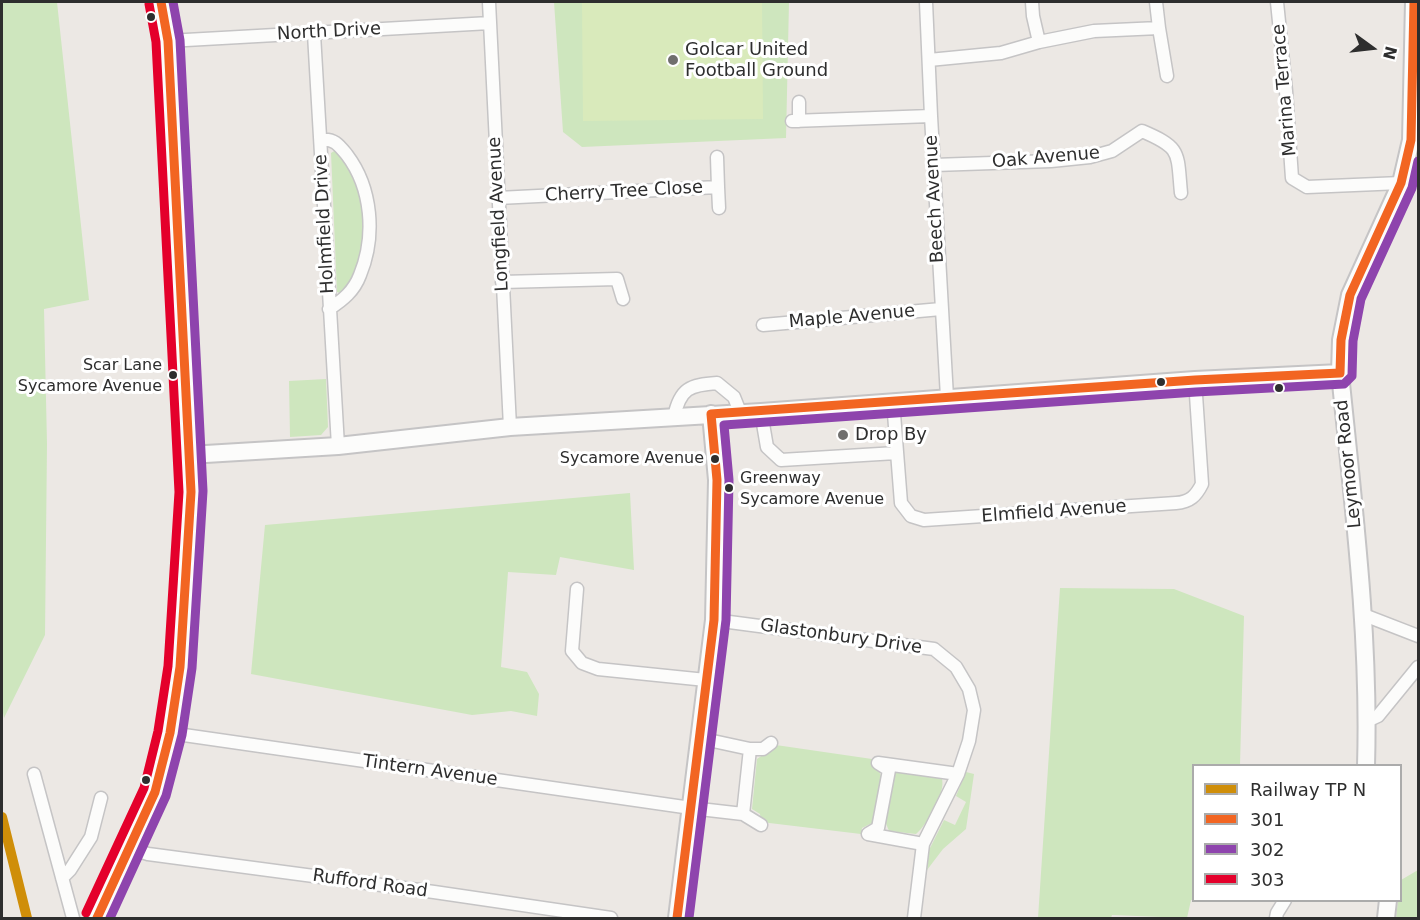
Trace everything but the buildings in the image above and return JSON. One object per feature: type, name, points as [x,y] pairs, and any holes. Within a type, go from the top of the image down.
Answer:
[{"type":"main road","points":[[97,918],[155,792],[170,734],[180,667],[188,574],[191,492],[168,41],[161,2]]},
{"type":"street","name":"Longfield Avenue","points":[[489,2],[510,427]]},
{"type":"street","name":"Beech Avenue","points":[[926,2],[930,116],[947,397]]},
{"type":"street","points":[[1032,2],[1039,42]]},
{"type":"street","points":[[1156,2],[1167,76]]},
{"type":"street","name":"Marina Terrace","points":[[1277,2],[1292,178],[1307,187],[1401,183]]},
{"type":"street","name":"Leymoor Road","points":[[1366,764],[1364,615],[1340,372],[1341,340],[1350,296],[1401,183],[1415,140],[1414,2]]},
{"type":"street","name":"North Drive","points":[[168,41],[490,23]]},
{"type":"street","points":[[929,60],[1001,53],[1039,42],[1094,31],[1159,28]]},
{"type":"street","name":"Holmfield Drive","points":[[314,34],[338,446]]},
{"type":"street","points":[[798,102],[795,121],[930,116]]},
{"type":"street","name":"Oak Avenue","points":[[934,165],[1051,161],[1090,157],[1112,151],[1142,131],[1165,141],[1178,155],[1180,193]]},
{"type":"street","name":"Holmfield Drive","points":[[321,140],[328,139],[337,142],[359,175],[365,191],[369,223],[368,243],[360,276],[351,291],[329,309]]},
{"type":"street","name":"Cherry Tree Close","points":[[498,198],[718,187],[717,156]]},
{"type":"street","points":[[718,187],[720,208]]},
{"type":"street","points":[[502,282],[617,279],[623,299]]},
{"type":"street","name":"Maple Avenue","points":[[763,326],[941,309]]},
{"type":"street","points":[[189,455],[338,446],[510,427],[1340,372]]},
{"type":"street","name":"Elmfield Avenue","points":[[893,401],[901,503],[911,516],[924,520],[1183,503],[1195,497],[1202,484],[1195,380]]},
{"type":"street","points":[[674,417],[677,402],[686,390],[696,384],[717,383],[734,397],[740,412]]},
{"type":"street","points":[[761,412],[767,447],[782,460],[896,453]]},
{"type":"street","points":[[677,918],[714,620],[717,480],[711,414]]},
{"type":"street","points":[[577,589],[572,651],[582,663],[598,669],[706,680]]},
{"type":"street","points":[[1364,615],[1419,636]]},
{"type":"street","name":"Glastonbury Drive","points":[[714,620],[934,649],[956,666],[969,689],[974,710],[969,741],[958,774],[923,844],[914,918]]},
{"type":"street","points":[[1366,716],[1378,716],[1419,667]]},
{"type":"street","name":"Tintern Avenue","points":[[170,734],[743,814]]},
{"type":"street","points":[[699,738],[750,749],[763,748],[771,743]]},
{"type":"street","points":[[750,749],[743,814],[760,825]]},
{"type":"street","points":[[923,844],[867,834],[878,828],[889,770],[878,763],[958,774]]},
{"type":"street","points":[[34,774],[73,918]]},
{"type":"street","points":[[62,878],[70,870],[91,837],[101,798]]},
{"type":"street","name":"Rufford Road","points":[[129,848],[148,854],[611,918]]},
{"type":"street","points":[[1276,918],[1284,902]]},
{"type":"street","points":[[1386,918],[1388,902]]},
{"type":"green space","points":[[2,2],[57,2],[89,300],[44,309],[47,444],[45,635],[4,718],[2,707]]},
{"type":"green space","name":"Golcar United Football Ground","points":[[554,2],[789,2],[786,138],[582,147],[563,132]]},
{"type":"green space","name":"Golcar United Football Ground","points":[[582,2],[762,2],[763,119],[583,121]]},
{"type":"green space","points":[[336,150],[353,168],[364,210],[363,251],[355,275],[342,294],[337,292],[331,153]]},
{"type":"green space","points":[[326,379],[328,427],[321,435],[290,437],[289,381]]},
{"type":"green space","points":[[630,493],[634,570],[560,557],[556,575],[508,572],[501,667],[527,672],[539,694],[537,716],[511,711],[472,715],[251,674],[265,525]]},
{"type":"green space","points":[[1060,588],[1174,589],[1244,616],[1240,764],[1192,764],[1192,900],[1187,918],[1112,915],[1111,918],[1038,918]]},
{"type":"green space","points":[[769,744],[872,759],[871,765],[879,771],[882,779],[874,822],[862,828],[861,834],[761,822],[760,814],[752,809],[757,759],[767,752]]},
{"type":"green space","points":[[898,769],[940,774],[942,780],[940,797],[936,806],[916,834],[889,831],[885,821],[892,775]]},
{"type":"green space","points":[[966,772],[974,774],[966,829],[943,849],[927,870],[929,850],[944,820],[955,825],[966,802],[956,796]]},
{"type":"green space","points":[[1418,870],[1418,918],[1396,918],[1398,902],[1402,902],[1402,879]]},
{"type":"transit line","name":"301","points":[[97,918],[155,792],[170,733],[180,667],[191,492],[168,41],[161,2]]},
{"type":"transit line","name":"302","points":[[110,918],[166,796],[182,735],[192,668],[203,491],[180,40],[173,2]]},
{"type":"transit line","name":"301","points":[[677,918],[714,620],[717,480],[711,414],[1195,380],[1340,373],[1341,340],[1350,295],[1401,183],[1411,140],[1414,2]]},
{"type":"transit line","name":"303","points":[[86,913],[144,788],[158,731],[168,666],[179,492],[156,42],[149,4]]},
{"type":"transit line","name":"302","points":[[689,918],[726,620],[729,480],[724,425],[1344,384],[1352,376],[1353,341],[1361,299],[1412,188],[1418,161]]},
{"type":"transit line","points":[[2,817],[27,918]]},
{"type":"place","name":"Golcar United Football Ground","points":[[673,60]]},
{"type":"place","name":"Scar Lane Sycamore Avenue","points":[[173,375]]},
{"type":"place","name":"Drop By","points":[[843,435]]},
{"type":"place","name":"Sycamore Avenue","points":[[715,459]]},
{"type":"place","name":"Greenway Sycamore Avenue","points":[[729,488]]}]
